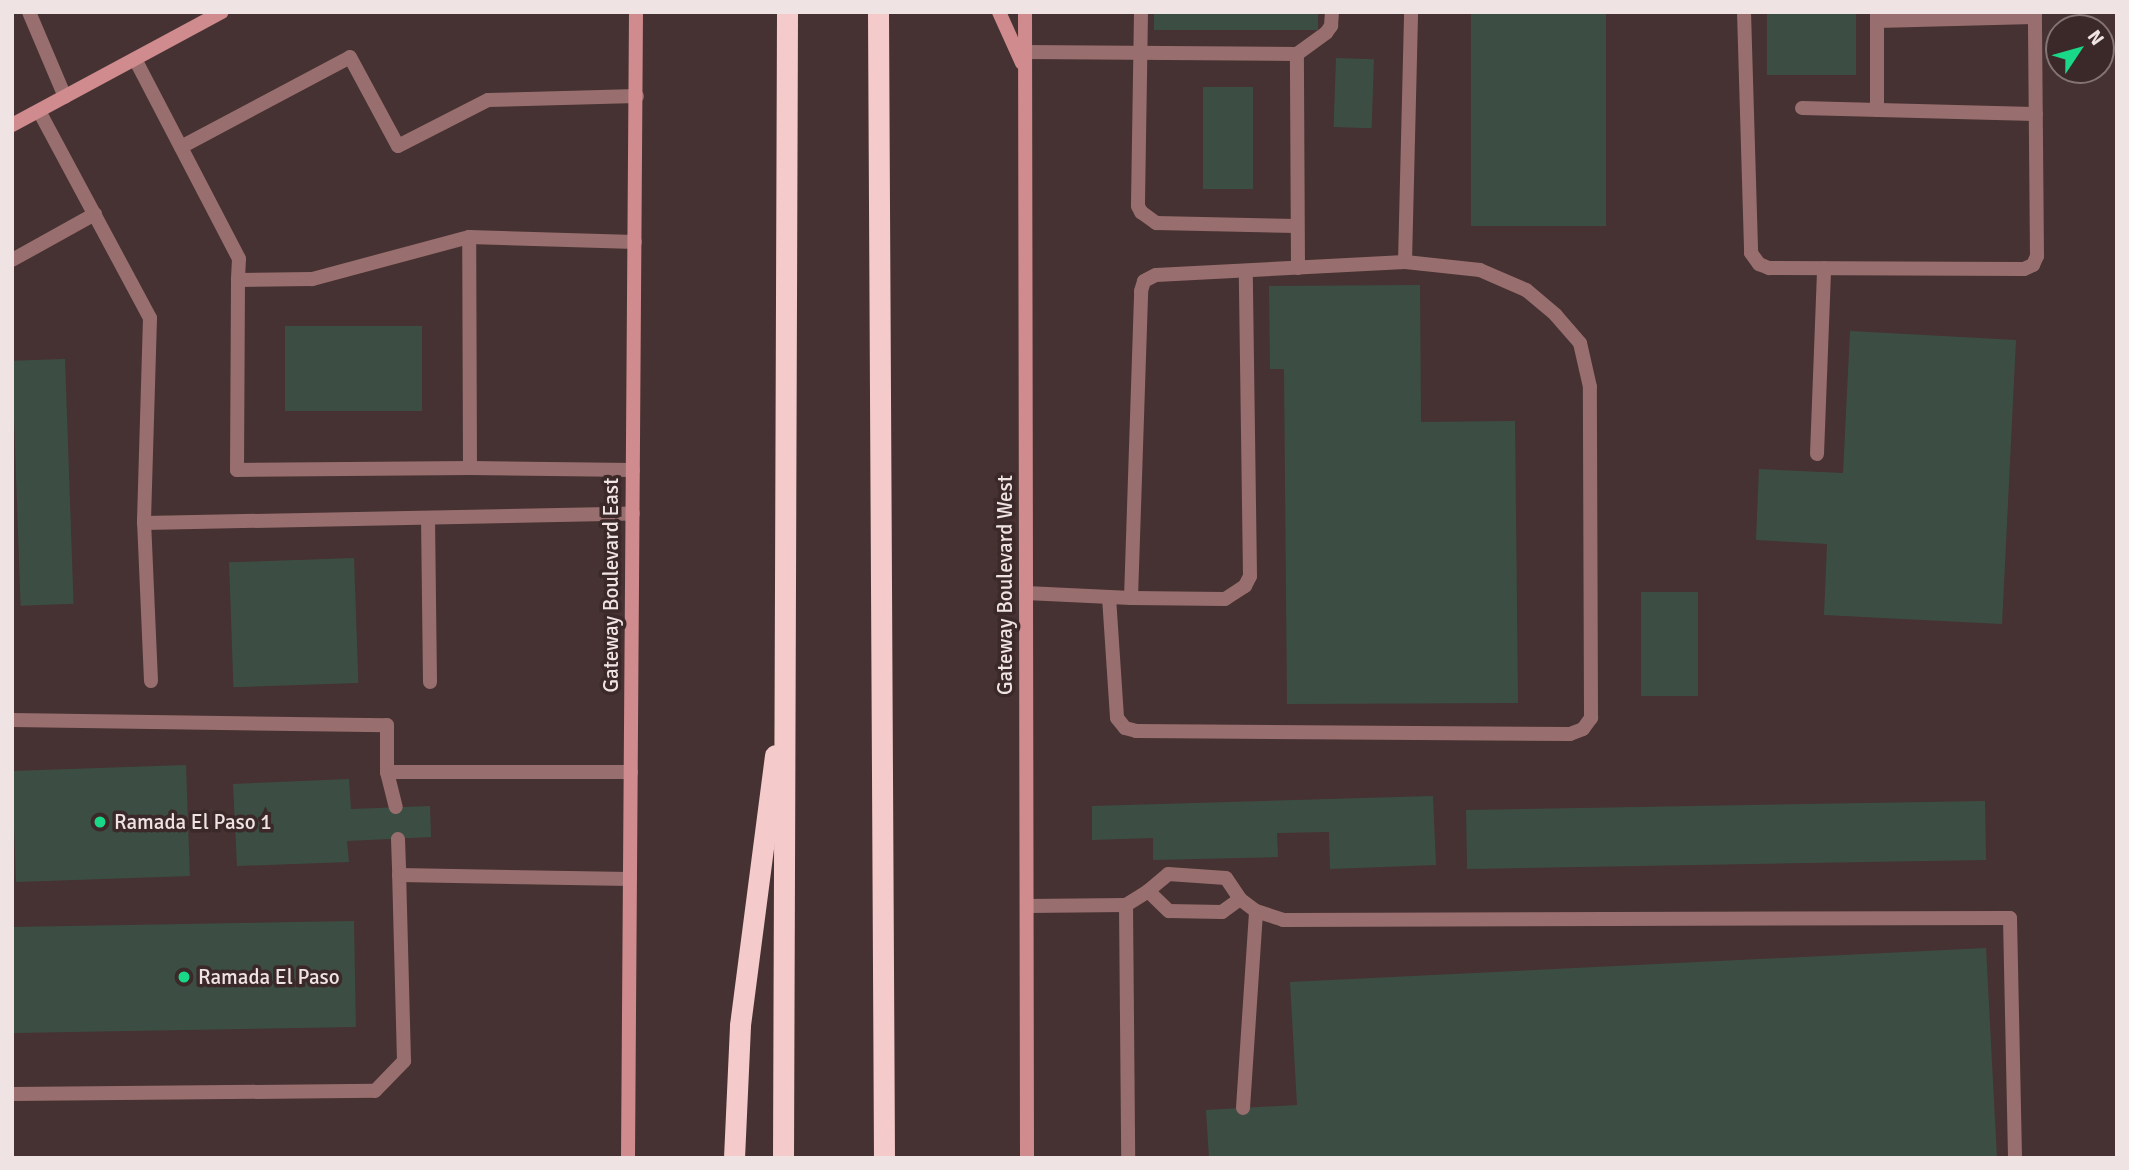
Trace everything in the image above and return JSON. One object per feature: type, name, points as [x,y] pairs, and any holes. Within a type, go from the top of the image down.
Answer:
[{"type":"highway","points":[[783,1158],[789,141],[787,12]]},
{"type":"highway","points":[[878,12],[884,1158]]},
{"type":"highway","points":[[734,1158],[740,1025],[787,662]]},
{"type":"main road","points":[[12,125],[222,12]]},
{"type":"main road","points":[[999,12],[1024,68]]},
{"type":"main road","name":"Gateway Boulevard West","points":[[1025,12],[1027,1158]]},
{"type":"main road","name":"Gateway Boulevard East","points":[[628,1158],[638,14]]},
{"type":"lane","points":[[29,12],[65,97]]},
{"type":"lane","points":[[1142,12],[1138,53],[1138,206],[1141,212],[1156,223],[1297,226]]},
{"type":"lane","points":[[1025,52],[1297,54],[1326,33],[1331,26],[1332,12]]},
{"type":"lane","points":[[1405,262],[1410,12]]},
{"type":"lane","points":[[1744,12],[1751,253],[1759,264],[1769,268],[2024,269],[2033,265],[2037,256],[2035,15],[1877,17],[1877,110]]},
{"type":"lane","points":[[1297,54],[1298,268]]},
{"type":"lane","points":[[181,147],[350,57],[398,146],[488,100],[637,96]]},
{"type":"lane","points":[[135,59],[239,259],[237,470],[634,470]]},
{"type":"lane","points":[[1802,108],[2036,114]]},
{"type":"lane","points":[[38,111],[150,318],[144,523],[151,681]]},
{"type":"lane","points":[[12,260],[94,214]]},
{"type":"lane","points":[[239,280],[312,279],[469,237],[635,242]]},
{"type":"lane","points":[[469,237],[470,468]]},
{"type":"lane","points":[[1109,597],[1116,718],[1125,728],[1136,732],[1570,734],[1583,729],[1591,718],[1590,387],[1580,343],[1556,315],[1526,290],[1480,270],[1405,262],[1156,275],[1144,281],[1141,291],[1131,598]]},
{"type":"lane","points":[[1817,454],[1824,268]]},
{"type":"lane","points":[[1026,593],[1225,599],[1245,586],[1250,576],[1246,271]]},
{"type":"lane","points":[[144,523],[633,514]]},
{"type":"lane","points":[[428,518],[430,682]]},
{"type":"lane","points":[[12,720],[387,725],[387,772],[396,807]]},
{"type":"lane","points":[[387,772],[631,772]]},
{"type":"lane","points":[[12,1094],[375,1091],[404,1061],[398,839]]},
{"type":"lane","points":[[1027,906],[1126,905],[1149,891],[1168,874],[1226,878],[1240,900],[1256,911],[1283,920],[2010,918],[2015,1158]]},
{"type":"lane","points":[[399,875],[630,880]]},
{"type":"lane","points":[[1149,891],[1169,911],[1222,912],[1240,900]]},
{"type":"lane","points":[[1126,905],[1128,1158]]},
{"type":"lane","points":[[1243,1108],[1256,911]]},
{"type":"building","points":[[1154,12],[1318,12],[1318,30],[1154,30]]},
{"type":"building","points":[[1471,12],[1606,12],[1606,226],[1471,226]]},
{"type":"building","points":[[1767,12],[1856,12],[1856,75],[1767,75]]},
{"type":"building","points":[[1336,58],[1374,59],[1372,128],[1334,127]]},
{"type":"building","points":[[1203,87],[1253,87],[1253,189],[1203,189]]},
{"type":"building","points":[[1420,285],[1421,422],[1515,421],[1518,703],[1287,704],[1284,369],[1270,369],[1269,286]]},
{"type":"building","points":[[285,326],[422,326],[422,411],[285,411]]},
{"type":"building","points":[[1850,331],[2016,340],[2002,624],[1824,615],[1827,544],[1756,540],[1759,469],[1843,473]]},
{"type":"building","points":[[65,359],[74,604],[21,606],[12,361]]},
{"type":"building","points":[[354,558],[358,683],[233,687],[229,562]]},
{"type":"building","points":[[1641,592],[1698,592],[1698,696],[1641,696]]},
{"type":"building","name":"Ramada El Paso 1","points":[[186,765],[190,876],[16,882],[12,771]]},
{"type":"building","points":[[349,779],[351,809],[430,806],[431,837],[347,841],[349,862],[237,866],[233,784]]},
{"type":"building","points":[[1433,796],[1436,865],[1330,869],[1329,832],[1277,833],[1278,857],[1153,860],[1153,838],[1092,840],[1092,806]]},
{"type":"building","points":[[1985,801],[1986,860],[1467,869],[1466,810]]},
{"type":"building","name":"Ramada El Paso","points":[[354,921],[356,1027],[14,1033],[12,927]]},
{"type":"building","points":[[1986,948],[1997,1158],[1209,1158],[1206,1110],[1297,1105],[1290,982]]},
{"type":"place","name":"Ramada El Paso 1","points":[[100,822]]},
{"type":"place","name":"Ramada El Paso","points":[[184,977]]}]
